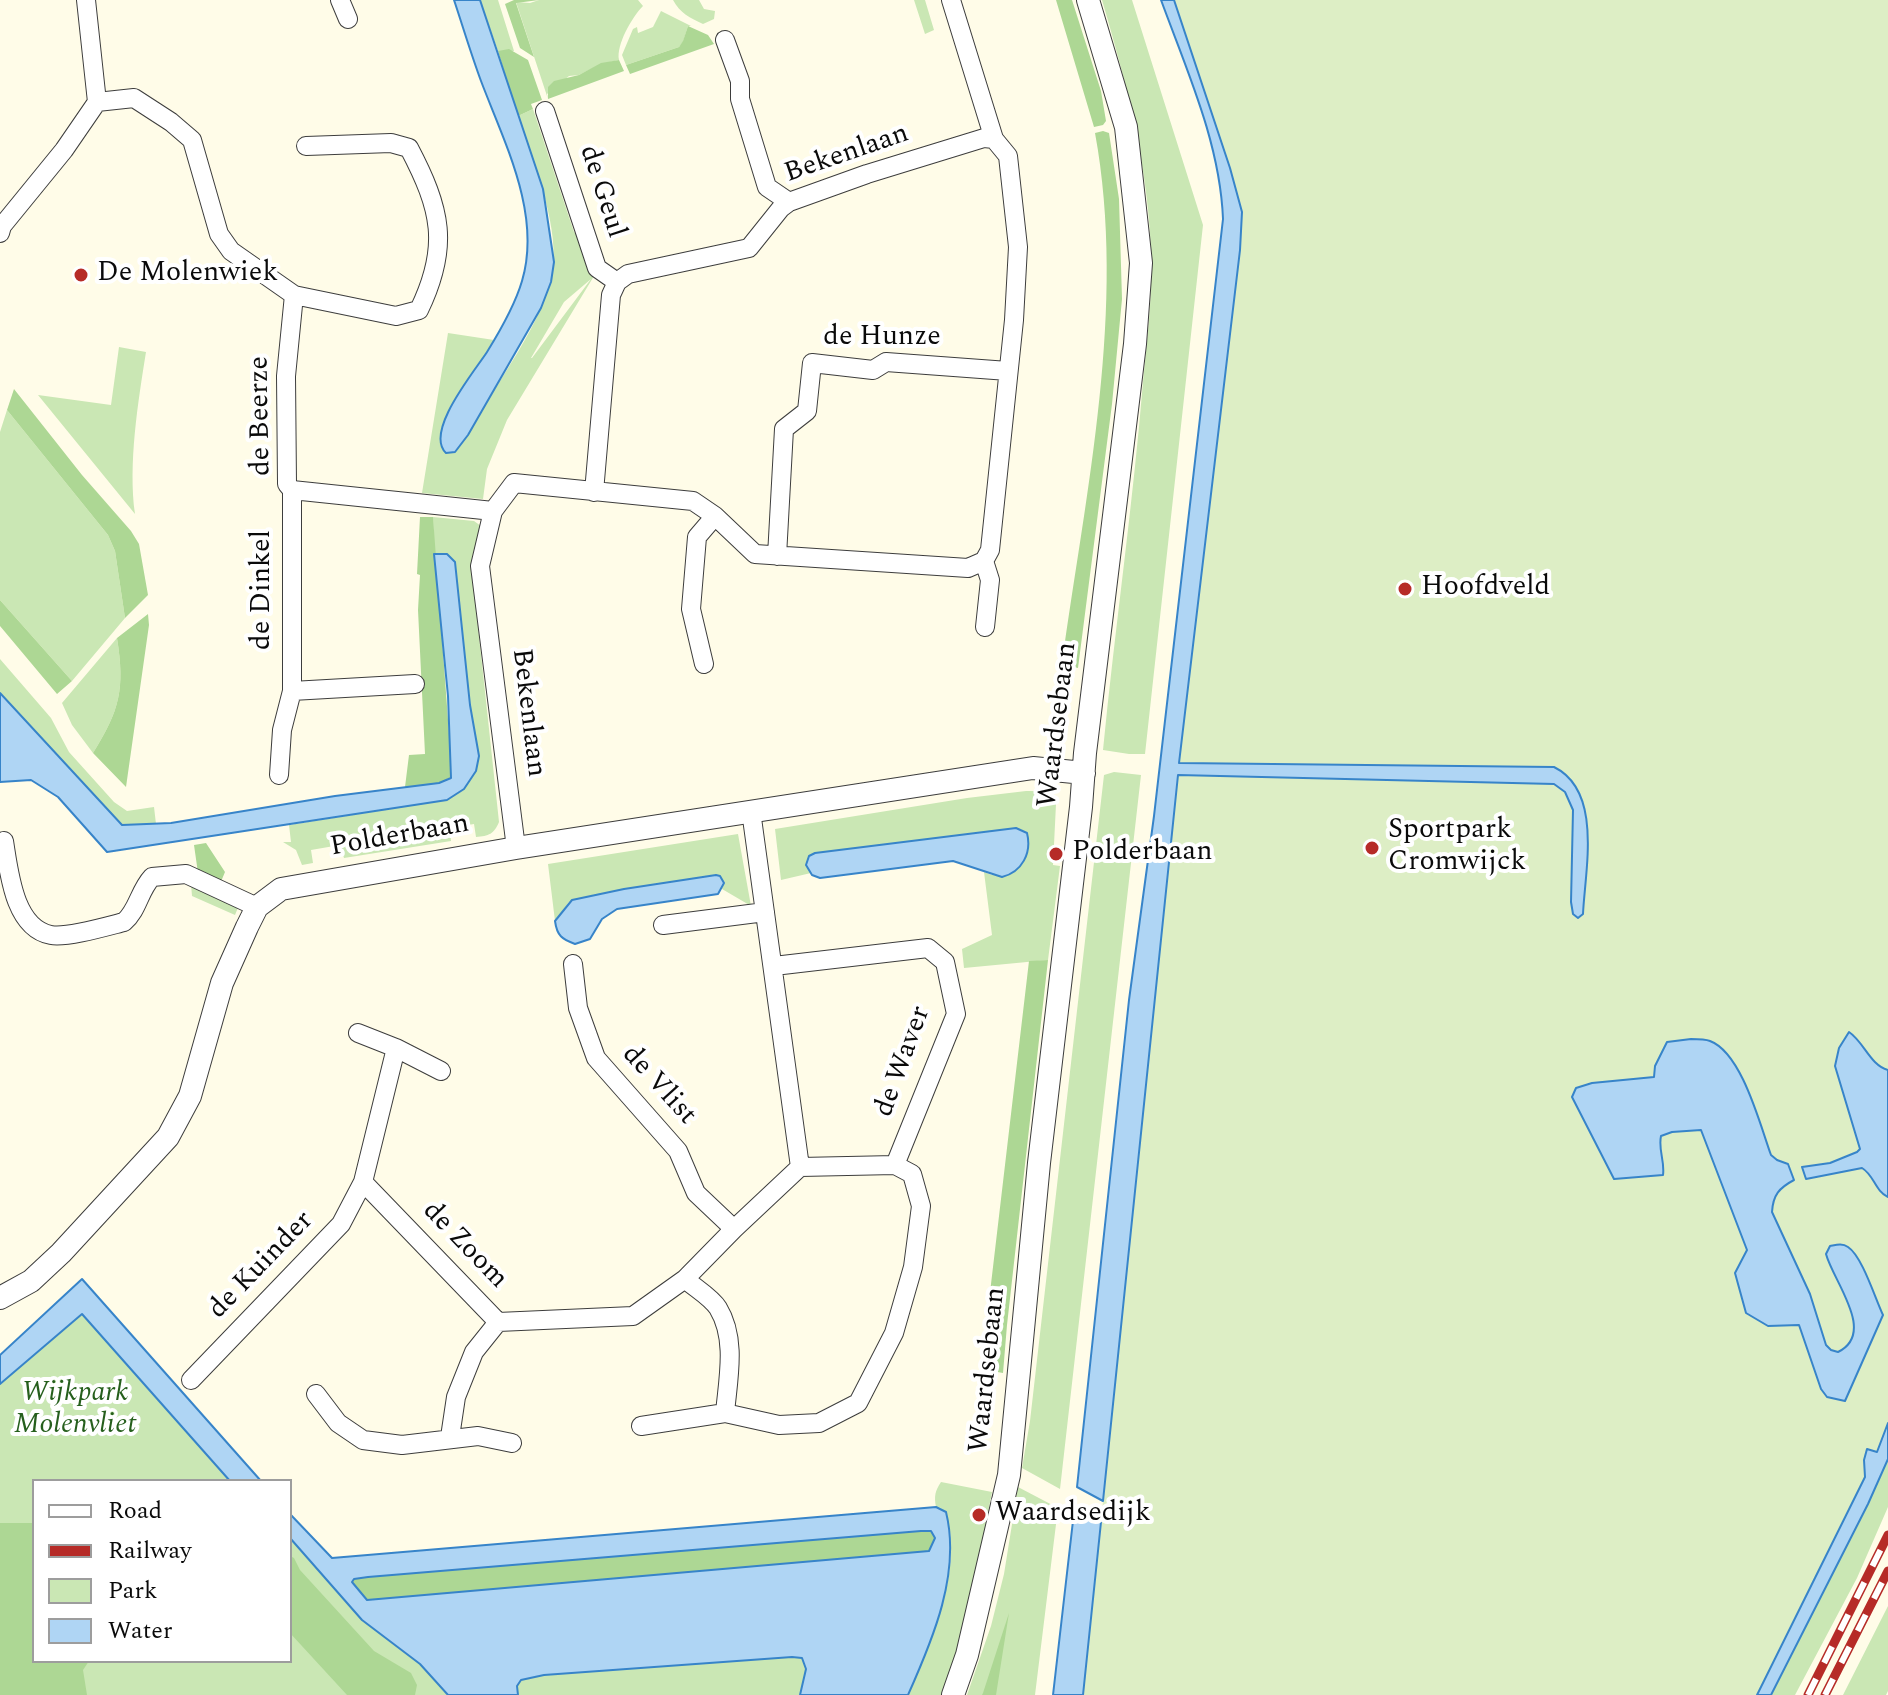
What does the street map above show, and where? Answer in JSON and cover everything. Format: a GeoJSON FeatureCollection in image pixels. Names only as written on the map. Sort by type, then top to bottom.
{"type":"FeatureCollection","features":[{"type":"Feature","properties":{"kind":"street"},"geometry":{"type":"LineString","coordinates":[[0,233],[2,226],[64,150],[97,102],[86,0]]}},
{"type":"Feature","properties":{"kind":"street"},"geometry":{"type":"LineString","coordinates":[[340,0],[348,19]]}},
{"type":"Feature","properties":{"kind":"street"},"geometry":{"type":"LineString","coordinates":[[493,511],[514,483],[693,501],[715,516],[755,554],[968,568],[984,561],[990,550],[1014,320],[1018,247],[1008,156],[994,139],[951,0]]}},
{"type":"Feature","properties":{"kind":"street","name":"Waardsebaan"},"geometry":{"type":"LineString","coordinates":[[953,1695],[967,1655],[1009,1475],[1039,1163],[1135,344],[1141,263],[1126,127],[1088,0]]}},
{"type":"Feature","properties":{"kind":"street"},"geometry":{"type":"LineString","coordinates":[[725,40],[740,81],[740,99],[767,187],[789,202]]}},
{"type":"Feature","properties":{"kind":"street"},"geometry":{"type":"LineString","coordinates":[[97,102],[134,98],[192,140],[219,234],[231,251],[294,295],[396,316],[419,310],[431,285],[438,252],[438,213],[409,148],[391,143],[306,146]]}},
{"type":"Feature","properties":{"kind":"street","name":"de Geul"},"geometry":{"type":"LineString","coordinates":[[545,111],[597,268],[617,282]]}},
{"type":"Feature","properties":{"kind":"street","name":"Bekenlaan"},"geometry":{"type":"LineString","coordinates":[[617,282],[628,274],[749,248],[789,202],[984,138],[994,139]]}},
{"type":"Feature","properties":{"kind":"street"},"geometry":{"type":"LineString","coordinates":[[594,492],[611,295],[617,282]]}},
{"type":"Feature","properties":{"kind":"street","name":"de Beerze"},"geometry":{"type":"LineString","coordinates":[[294,295],[286,376],[287,484],[292,490],[493,511]]}},
{"type":"Feature","properties":{"kind":"street","name":"de Hunze"},"geometry":{"type":"LineString","coordinates":[[777,556],[784,429],[807,411],[812,363],[873,370],[886,362],[1008,371]]}},
{"type":"Feature","properties":{"kind":"street","name":"de Dinkel"},"geometry":{"type":"LineString","coordinates":[[279,775],[282,730],[292,691],[292,490]]}},
{"type":"Feature","properties":{"kind":"street","name":"Bekenlaan"},"geometry":{"type":"LineString","coordinates":[[493,511],[480,566],[516,848]]}},
{"type":"Feature","properties":{"kind":"street"},"geometry":{"type":"LineString","coordinates":[[704,664],[691,609],[697,537],[715,516]]}},
{"type":"Feature","properties":{"kind":"street"},"geometry":{"type":"LineString","coordinates":[[984,561],[990,580],[985,627]]}},
{"type":"Feature","properties":{"kind":"street"},"geometry":{"type":"LineString","coordinates":[[292,691],[415,684]]}},
{"type":"Feature","properties":{"kind":"street","name":"Polderbaan"},"geometry":{"type":"LineString","coordinates":[[257,907],[281,889],[516,848],[1033,768],[1084,773]]}},
{"type":"Feature","properties":{"kind":"street"},"geometry":{"type":"LineString","coordinates":[[641,1426],[725,1413],[779,1425],[819,1423],[858,1403],[894,1333],[913,1267],[921,1206],[912,1174],[895,1165],[800,1167],[751,811]]}},
{"type":"Feature","properties":{"kind":"street"},"geometry":{"type":"LineString","coordinates":[[0,1298],[31,1281],[61,1253],[168,1137],[190,1096],[222,983],[257,907],[186,874],[152,877],[144,886],[132,916],[124,922],[53,936],[39,930],[17,906],[4,841]]}},
{"type":"Feature","properties":{"kind":"street"},"geometry":{"type":"LineString","coordinates":[[663,925],[765,912]]}},
{"type":"Feature","properties":{"kind":"street","name":"de Waver"},"geometry":{"type":"LineString","coordinates":[[774,966],[928,948],[945,962],[956,1014],[895,1165]]}},
{"type":"Feature","properties":{"kind":"street","name":"de Vlist"},"geometry":{"type":"LineString","coordinates":[[573,964],[578,1008],[596,1058],[678,1151],[696,1193],[734,1229]]}},
{"type":"Feature","properties":{"kind":"street"},"geometry":{"type":"LineString","coordinates":[[358,1033],[441,1071]]}},
{"type":"Feature","properties":{"kind":"street"},"geometry":{"type":"LineString","coordinates":[[363,1182],[396,1048]]}},
{"type":"Feature","properties":{"kind":"street","name":"de Zoom"},"geometry":{"type":"LineString","coordinates":[[363,1182],[498,1322],[633,1316],[685,1279],[800,1167]]}},
{"type":"Feature","properties":{"kind":"street","name":"de Kuinder"},"geometry":{"type":"LineString","coordinates":[[191,1380],[341,1224],[363,1182]]}},
{"type":"Feature","properties":{"kind":"street"},"geometry":{"type":"LineString","coordinates":[[685,1279],[717,1307],[728,1334],[730,1361],[725,1413]]}},
{"type":"Feature","properties":{"kind":"street"},"geometry":{"type":"LineString","coordinates":[[450,1437],[456,1397],[469,1363],[498,1322]]}},
{"type":"Feature","properties":{"kind":"street"},"geometry":{"type":"LineString","coordinates":[[316,1394],[338,1423],[363,1440],[402,1445],[478,1436],[512,1443]]}},
{"type":"Feature","properties":{"kind":"green space"},"geometry":{"type":"Polygon","coordinates":[[[480,0],[498,0],[514,51],[498,51],[480,0]]]}},
{"type":"Feature","properties":{"kind":"green space"},"geometry":{"type":"Polygon","coordinates":[[[514,0],[539,0],[516,3],[534,57],[520,48],[505,4],[514,0]]]}},
{"type":"Feature","properties":{"kind":"green space"},"geometry":{"type":"Polygon","coordinates":[[[638,0],[643,6],[626,32],[619,60],[569,76],[547,94],[548,99],[516,2],[638,0]]]}},
{"type":"Feature","properties":{"kind":"green space"},"geometry":{"type":"Polygon","coordinates":[[[673,0],[699,0],[704,9],[715,11],[714,19],[703,24],[686,15],[673,0]]]}},
{"type":"Feature","properties":{"kind":"green space"},"geometry":{"type":"Polygon","coordinates":[[[914,0],[925,0],[934,30],[925,34],[914,0]]]}},
{"type":"Feature","properties":{"kind":"green space"},"geometry":{"type":"Polygon","coordinates":[[[1056,0],[1072,0],[1101,91],[1106,121],[1103,125],[1094,127],[1056,0]]]}},
{"type":"Feature","properties":{"kind":"green space"},"geometry":{"type":"Polygon","coordinates":[[[1102,0],[1132,0],[1203,225],[1145,754],[1103,750],[1148,334],[1151,249],[1138,141],[1102,0]]]}},
{"type":"Feature","properties":{"kind":"green space","name":"Sportpark Cromwijck"},"geometry":{"type":"Polygon","coordinates":[[[1174,0],[1888,0],[1888,1423],[1877,1452],[1868,1449],[1864,1460],[1865,1477],[1757,1695],[1083,1695],[1178,774],[1554,784],[1565,792],[1573,810],[1571,902],[1583,914],[1588,827],[1554,767],[1179,763],[1240,250],[1230,168],[1174,0]]]}},
{"type":"Feature","properties":{"kind":"green space"},"geometry":{"type":"Polygon","coordinates":[[[661,11],[691,26],[688,26],[683,42],[679,47],[626,65],[622,55],[633,29],[637,27],[638,33],[653,27],[661,11]]]}},
{"type":"Feature","properties":{"kind":"green space"},"geometry":{"type":"Polygon","coordinates":[[[688,26],[708,35],[714,44],[630,74],[626,65],[679,47],[688,26]]]}},
{"type":"Feature","properties":{"kind":"green space"},"geometry":{"type":"Polygon","coordinates":[[[509,49],[528,60],[542,100],[531,104],[533,109],[518,116],[498,51],[509,49]]]}},
{"type":"Feature","properties":{"kind":"green space"},"geometry":{"type":"Polygon","coordinates":[[[619,60],[624,71],[548,99],[548,87],[554,81],[579,75],[601,63],[619,60]]]}},
{"type":"Feature","properties":{"kind":"green space"},"geometry":{"type":"Polygon","coordinates":[[[533,109],[574,232],[582,239],[594,276],[507,420],[487,469],[483,499],[422,493],[448,333],[494,340],[449,411],[468,435],[530,330],[549,286],[554,248],[552,229],[543,190],[518,116],[533,109]],[[591,279],[564,302],[532,358],[591,279]]]}},
{"type":"Feature","properties":{"kind":"green space"},"geometry":{"type":"Polygon","coordinates":[[[1095,133],[1109,133],[1119,199],[1122,299],[1112,404],[1078,668],[1062,664],[1100,398],[1107,265],[1104,199],[1095,133]]]}},
{"type":"Feature","properties":{"kind":"green space"},"geometry":{"type":"Polygon","coordinates":[[[119,347],[146,352],[133,454],[135,514],[38,395],[111,405],[119,347]]]}},
{"type":"Feature","properties":{"kind":"green space"},"geometry":{"type":"Polygon","coordinates":[[[14,389],[139,544],[148,595],[125,618],[115,551],[108,535],[7,410],[14,389]]]}},
{"type":"Feature","properties":{"kind":"green space"},"geometry":{"type":"Polygon","coordinates":[[[7,410],[108,535],[115,551],[125,618],[72,681],[0,600],[0,432],[7,410]]]}},
{"type":"Feature","properties":{"kind":"green space"},"geometry":{"type":"Polygon","coordinates":[[[420,517],[433,517],[452,774],[451,778],[439,783],[405,787],[409,755],[425,754],[418,610],[420,575],[417,574],[420,517]]]}},
{"type":"Feature","properties":{"kind":"green space"},"geometry":{"type":"Polygon","coordinates":[[[433,517],[474,521],[481,526],[472,558],[473,580],[499,822],[493,832],[484,836],[476,837],[474,824],[450,828],[451,841],[344,858],[340,845],[311,850],[313,863],[302,865],[296,850],[283,842],[291,842],[289,825],[447,800],[479,756],[470,705],[455,563],[448,554],[434,554],[433,517]]]}},
{"type":"Feature","properties":{"kind":"green space"},"geometry":{"type":"Polygon","coordinates":[[[0,600],[72,681],[57,694],[0,626],[0,600]]]}},
{"type":"Feature","properties":{"kind":"green space"},"geometry":{"type":"Polygon","coordinates":[[[148,614],[126,787],[93,753],[115,711],[118,698],[120,671],[117,638],[148,614]]]}},
{"type":"Feature","properties":{"kind":"green space"},"geometry":{"type":"Polygon","coordinates":[[[117,638],[120,671],[118,698],[115,711],[93,753],[72,725],[62,703],[117,638]]]}},
{"type":"Feature","properties":{"kind":"green space"},"geometry":{"type":"Polygon","coordinates":[[[0,659],[51,718],[69,752],[114,802],[127,811],[154,807],[156,824],[122,825],[114,819],[0,693],[0,659]]]}},
{"type":"Feature","properties":{"kind":"green space"},"geometry":{"type":"Polygon","coordinates":[[[1114,772],[1141,775],[1060,1489],[1022,1468],[1030,1421],[1104,775],[1114,772]]]}},
{"type":"Feature","properties":{"kind":"green space"},"geometry":{"type":"Polygon","coordinates":[[[1026,791],[1047,791],[1056,804],[1053,865],[1060,866],[1048,960],[964,968],[962,949],[992,935],[984,872],[992,875],[1022,830],[1016,828],[815,853],[806,865],[811,873],[781,880],[775,829],[1026,791]]]}},
{"type":"Feature","properties":{"kind":"green space"},"geometry":{"type":"Polygon","coordinates":[[[738,834],[751,906],[722,889],[720,876],[569,902],[555,921],[548,864],[738,834]]]}},
{"type":"Feature","properties":{"kind":"green space"},"geometry":{"type":"Polygon","coordinates":[[[206,843],[225,872],[220,884],[198,873],[194,845],[206,843]]]}},
{"type":"Feature","properties":{"kind":"green space"},"geometry":{"type":"Polygon","coordinates":[[[191,884],[239,905],[235,915],[192,896],[191,884]]]}},
{"type":"Feature","properties":{"kind":"green space"},"geometry":{"type":"Polygon","coordinates":[[[1048,960],[1003,1373],[981,1369],[1029,961],[1048,960]]]}},
{"type":"Feature","properties":{"kind":"green space","name":"Wijkpark Molenvliet"},"geometry":{"type":"Polygon","coordinates":[[[82,1313],[228,1479],[32,1479],[32,1663],[292,1663],[292,1540],[362,1620],[420,1664],[448,1695],[0,1695],[0,1384],[82,1313]]]}},
{"type":"Feature","properties":{"kind":"green space"},"geometry":{"type":"Polygon","coordinates":[[[1888,1459],[1888,1507],[1857,1578],[1795,1695],[1771,1695],[1868,1504],[1888,1459]]]}},
{"type":"Feature","properties":{"kind":"green space"},"geometry":{"type":"Polygon","coordinates":[[[941,1482],[992,1492],[965,1629],[945,1686],[941,1695],[908,1695],[940,1615],[949,1572],[949,1529],[941,1508],[936,1507],[935,1503],[941,1482]]]}},
{"type":"Feature","properties":{"kind":"green space"},"geometry":{"type":"Polygon","coordinates":[[[1018,1487],[1058,1508],[1035,1695],[967,1695],[991,1626],[1004,1574],[1018,1487]]]}},
{"type":"Feature","properties":{"kind":"green space"},"geometry":{"type":"Polygon","coordinates":[[[0,1523],[32,1523],[32,1663],[88,1663],[83,1670],[87,1695],[0,1695],[0,1523]]]}},
{"type":"Feature","properties":{"kind":"green space"},"geometry":{"type":"Polygon","coordinates":[[[931,1531],[935,1539],[930,1551],[367,1600],[351,1582],[368,1577],[931,1531]]]}},
{"type":"Feature","properties":{"kind":"green space"},"geometry":{"type":"Polygon","coordinates":[[[292,1557],[300,1570],[374,1651],[411,1673],[417,1685],[415,1695],[347,1695],[292,1635],[292,1557]]]}},
{"type":"Feature","properties":{"kind":"green space"},"geometry":{"type":"Polygon","coordinates":[[[1888,1606],[1886,1695],[1843,1695],[1888,1606]]]}},
{"type":"Feature","properties":{"kind":"green space"},"geometry":{"type":"Polygon","coordinates":[[[1009,1613],[996,1695],[982,1695],[983,1693],[1009,1613]]]}},
{"type":"Feature","properties":{"kind":"green space"},"geometry":{"type":"Polygon","coordinates":[[[802,1657],[806,1669],[800,1695],[518,1695],[517,1686],[521,1680],[544,1675],[802,1657]]]}},
{"type":"Feature","properties":{"kind":"water"},"geometry":{"type":"Polygon","coordinates":[[[454,0],[480,0],[543,189],[554,262],[551,282],[541,308],[468,435],[455,452],[446,453],[441,443],[441,431],[446,417],[507,318],[522,281],[527,256],[524,204],[518,179],[454,0]]]}},
{"type":"Feature","properties":{"kind":"water"},"geometry":{"type":"Polygon","coordinates":[[[1161,0],[1174,0],[1242,212],[1179,763],[1554,767],[1569,778],[1579,794],[1585,812],[1588,854],[1583,914],[1578,918],[1573,914],[1571,902],[1573,810],[1565,792],[1554,784],[1178,775],[1103,1501],[1077,1487],[1129,1000],[1154,816],[1223,219],[1221,191],[1209,135],[1161,0]]]}},
{"type":"Feature","properties":{"kind":"water"},"geometry":{"type":"Polygon","coordinates":[[[434,554],[447,554],[455,562],[470,705],[479,756],[476,771],[464,789],[447,800],[107,852],[58,797],[31,780],[0,782],[0,693],[122,825],[171,823],[335,796],[439,783],[451,778],[448,696],[434,554]]]}},
{"type":"Feature","properties":{"kind":"water"},"geometry":{"type":"Polygon","coordinates":[[[1016,828],[1027,833],[1027,854],[1015,871],[1002,877],[953,861],[820,878],[812,875],[806,865],[809,856],[815,853],[1016,828]]]}},
{"type":"Feature","properties":{"kind":"water"},"geometry":{"type":"Polygon","coordinates":[[[716,875],[724,883],[718,894],[617,909],[602,919],[590,939],[575,944],[563,938],[557,930],[555,921],[572,900],[716,875]]]}},
{"type":"Feature","properties":{"kind":"water"},"geometry":{"type":"Polygon","coordinates":[[[1849,1032],[1876,1063],[1888,1070],[1888,1197],[1862,1168],[1806,1179],[1802,1167],[1830,1163],[1860,1149],[1835,1066],[1839,1048],[1849,1032]]]}},
{"type":"Feature","properties":{"kind":"water"},"geometry":{"type":"Polygon","coordinates":[[[1691,1039],[1710,1041],[1731,1060],[1748,1091],[1771,1155],[1788,1164],[1794,1180],[1778,1193],[1772,1212],[1810,1294],[1826,1345],[1831,1350],[1838,1352],[1849,1343],[1854,1332],[1849,1306],[1826,1254],[1830,1246],[1848,1247],[1868,1278],[1883,1315],[1845,1401],[1827,1397],[1821,1389],[1799,1325],[1768,1326],[1746,1313],[1735,1273],[1747,1250],[1701,1130],[1661,1136],[1663,1175],[1614,1179],[1572,1097],[1576,1088],[1592,1083],[1654,1077],[1655,1066],[1667,1042],[1691,1039]]]}},
{"type":"Feature","properties":{"kind":"water"},"geometry":{"type":"Polygon","coordinates":[[[82,1279],[259,1479],[228,1479],[82,1314],[0,1384],[0,1355],[82,1279]]]}},
{"type":"Feature","properties":{"kind":"water"},"geometry":{"type":"Polygon","coordinates":[[[1888,1423],[1888,1459],[1868,1504],[1771,1695],[1757,1695],[1865,1477],[1867,1449],[1877,1452],[1888,1423]]]}},
{"type":"Feature","properties":{"kind":"water"},"geometry":{"type":"Polygon","coordinates":[[[936,1507],[946,1512],[950,1558],[935,1629],[908,1695],[800,1695],[806,1669],[802,1658],[792,1657],[544,1675],[521,1680],[517,1686],[518,1695],[448,1695],[420,1664],[362,1620],[292,1540],[292,1516],[332,1558],[936,1507]],[[921,1531],[368,1577],[352,1582],[367,1600],[929,1551],[935,1538],[931,1531],[921,1531]]]}},
{"type":"Feature","properties":{"kind":"water"},"geometry":{"type":"Polygon","coordinates":[[[1074,1512],[1101,1522],[1083,1695],[1053,1695],[1074,1512]]]}},
{"type":"Feature","properties":{"kind":"railway"},"geometry":{"type":"LineString","coordinates":[[1808,1695],[1888,1535]]}},
{"type":"Feature","properties":{"kind":"railway"},"geometry":{"type":"LineString","coordinates":[[1825,1695],[1888,1571]]}},
{"type":"Feature","properties":{"kind":"place","name":"De Molenwiek"},"geometry":{"type":"Point","coordinates":[81,275]}},
{"type":"Feature","properties":{"kind":"place","name":"Hoofdveld"},"geometry":{"type":"Point","coordinates":[1405,589]}},
{"type":"Feature","properties":{"kind":"place","name":"Sportpark Cromwijck"},"geometry":{"type":"Point","coordinates":[1372,848]}},
{"type":"Feature","properties":{"kind":"place","name":"Polderbaan"},"geometry":{"type":"Point","coordinates":[1056,854]}},
{"type":"Feature","properties":{"kind":"place","name":"Waardsedijk"},"geometry":{"type":"Point","coordinates":[979,1515]}}]}
